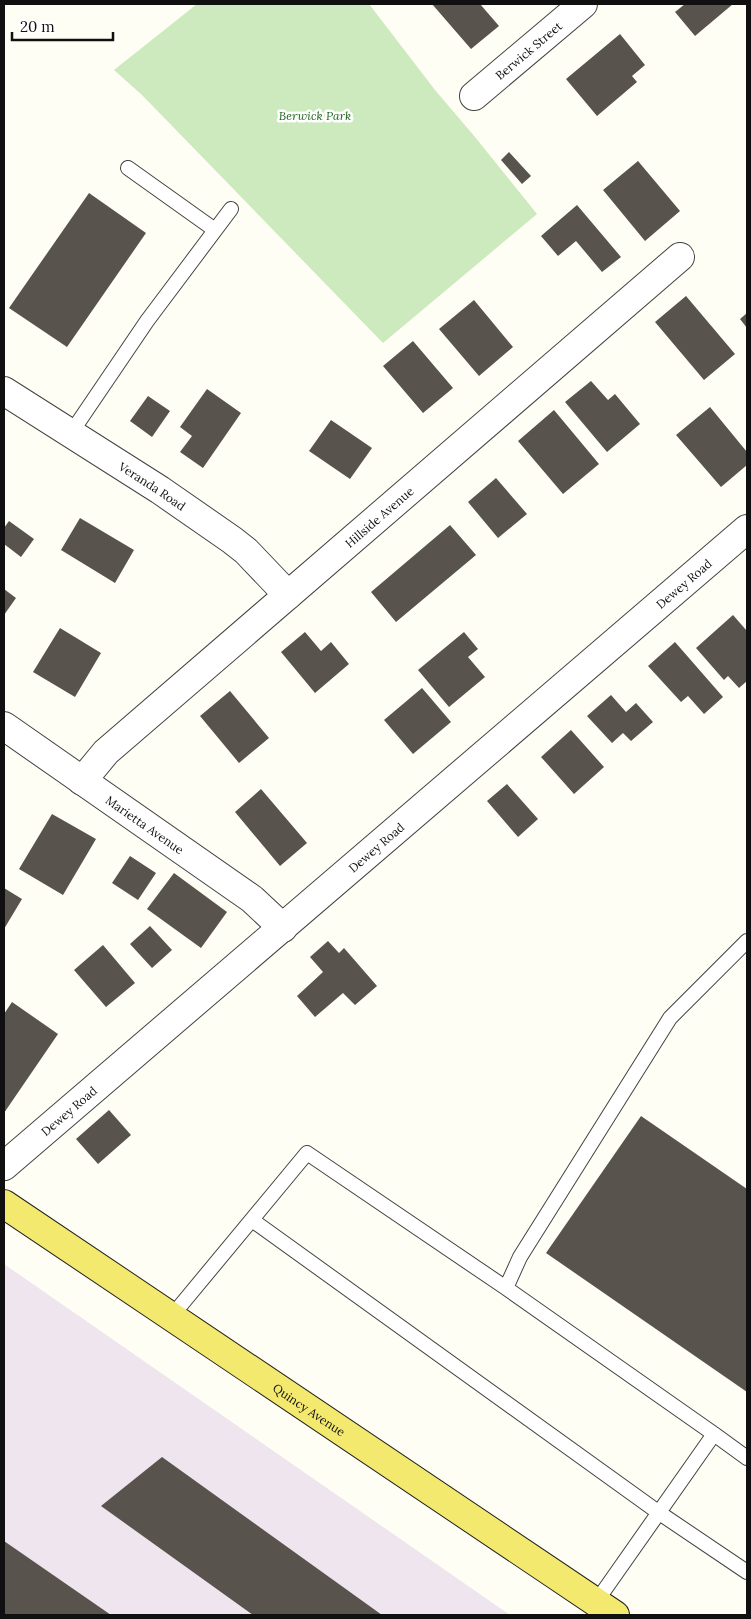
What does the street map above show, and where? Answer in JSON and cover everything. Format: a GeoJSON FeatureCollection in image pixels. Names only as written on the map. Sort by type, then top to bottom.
{"type":"FeatureCollection","features":[{"type":"Feature","properties":{"kind":"main road","name":"Quincy Avenue"},"geometry":{"type":"LineString","coordinates":[[4,1204],[605,1609]]}},
{"type":"Feature","properties":{"kind":"street","name":"Berwick Street"},"geometry":{"type":"LineString","coordinates":[[474,96],[583,4]]}},
{"type":"Feature","properties":{"kind":"street","name":"Hillside Avenue"},"geometry":{"type":"LineString","coordinates":[[82,781],[106,752],[680,257]]}},
{"type":"Feature","properties":{"kind":"street","name":"Veranda Road"},"geometry":{"type":"LineString","coordinates":[[4,391],[160,490],[232,540],[252,557],[288,595]]}},
{"type":"Feature","properties":{"kind":"street","name":"Dewey Road"},"geometry":{"type":"LineString","coordinates":[[4,1166],[747,529]]}},
{"type":"Feature","properties":{"kind":"street","name":"Marietta Avenue"},"geometry":{"type":"LineString","coordinates":[[4,726],[252,899],[283,928]]}},
{"type":"Feature","properties":{"kind":"lane"},"geometry":{"type":"LineString","coordinates":[[128,168],[215,230]]}},
{"type":"Feature","properties":{"kind":"lane"},"geometry":{"type":"LineString","coordinates":[[71,433],[147,321],[231,209]]}},
{"type":"Feature","properties":{"kind":"lane"},"geometry":{"type":"LineString","coordinates":[[506,1288],[520,1258],[670,1018],[747,940]]}},
{"type":"Feature","properties":{"kind":"lane"},"geometry":{"type":"LineString","coordinates":[[171,1317],[307,1153],[506,1288],[747,1458]]}},
{"type":"Feature","properties":{"kind":"lane"},"geometry":{"type":"LineString","coordinates":[[252,1220],[658,1512],[747,1572]]}},
{"type":"Feature","properties":{"kind":"lane"},"geometry":{"type":"LineString","coordinates":[[605,1609],[658,1512],[714,1434]]}},
{"type":"Feature","properties":{"kind":"shaded area"},"geometry":{"type":"Polygon","coordinates":[[[4,1264],[510,1615],[4,1615],[4,1264]]]}},
{"type":"Feature","properties":{"kind":"green space","name":"Berwick Park"},"geometry":{"type":"Polygon","coordinates":[[[197,4],[369,4],[435,90],[537,214],[383,343],[142,95],[114,70],[197,4]]]}},
{"type":"Feature","properties":{"kind":"building"},"geometry":{"type":"Polygon","coordinates":[[[432,4],[480,4],[499,26],[471,49],[432,4]]]}},
{"type":"Feature","properties":{"kind":"building"},"geometry":{"type":"Polygon","coordinates":[[[685,4],[733,4],[695,36],[675,12],[685,4]]]}},
{"type":"Feature","properties":{"kind":"building"},"geometry":{"type":"Polygon","coordinates":[[[620,34],[645,65],[632,76],[637,82],[597,116],[566,79],[620,34]]]}},
{"type":"Feature","properties":{"kind":"building"},"geometry":{"type":"Polygon","coordinates":[[[509,152],[531,176],[522,184],[501,160],[509,152]]]}},
{"type":"Feature","properties":{"kind":"building"},"geometry":{"type":"Polygon","coordinates":[[[638,161],[680,211],[645,241],[603,190],[638,161]]]}},
{"type":"Feature","properties":{"kind":"building"},"geometry":{"type":"Polygon","coordinates":[[[89,193],[146,233],[67,347],[9,308],[89,193]]]}},
{"type":"Feature","properties":{"kind":"building"},"geometry":{"type":"Polygon","coordinates":[[[577,205],[621,257],[602,272],[576,241],[558,256],[541,236],[577,205]]]}},
{"type":"Feature","properties":{"kind":"building"},"geometry":{"type":"Polygon","coordinates":[[[686,296],[735,354],[704,380],[655,322],[686,296]]]}},
{"type":"Feature","properties":{"kind":"building"},"geometry":{"type":"Polygon","coordinates":[[[474,300],[513,347],[479,376],[439,329],[474,300]]]}},
{"type":"Feature","properties":{"kind":"building"},"geometry":{"type":"Polygon","coordinates":[[[747,313],[747,328],[740,319],[747,313]]]}},
{"type":"Feature","properties":{"kind":"building"},"geometry":{"type":"Polygon","coordinates":[[[413,341],[453,388],[423,413],[383,366],[413,341]]]}},
{"type":"Feature","properties":{"kind":"building"},"geometry":{"type":"Polygon","coordinates":[[[591,381],[608,400],[615,394],[640,424],[607,452],[565,402],[591,381]]]}},
{"type":"Feature","properties":{"kind":"building"},"geometry":{"type":"Polygon","coordinates":[[[207,389],[241,413],[203,468],[180,452],[192,436],[180,427],[207,389]]]}},
{"type":"Feature","properties":{"kind":"building"},"geometry":{"type":"Polygon","coordinates":[[[148,396],[170,411],[152,437],[130,421],[148,396]]]}},
{"type":"Feature","properties":{"kind":"building"},"geometry":{"type":"Polygon","coordinates":[[[710,407],[747,452],[747,465],[721,487],[676,435],[710,407]]]}},
{"type":"Feature","properties":{"kind":"building"},"geometry":{"type":"Polygon","coordinates":[[[554,410],[599,464],[563,494],[518,441],[554,410]]]}},
{"type":"Feature","properties":{"kind":"building"},"geometry":{"type":"Polygon","coordinates":[[[331,420],[372,448],[350,479],[309,451],[331,420]]]}},
{"type":"Feature","properties":{"kind":"building"},"geometry":{"type":"Polygon","coordinates":[[[496,478],[527,514],[498,538],[468,502],[496,478]]]}},
{"type":"Feature","properties":{"kind":"building"},"geometry":{"type":"Polygon","coordinates":[[[80,518],[134,550],[115,583],[61,550],[80,518]]]}},
{"type":"Feature","properties":{"kind":"building"},"geometry":{"type":"Polygon","coordinates":[[[9,521],[34,539],[21,557],[4,544],[4,528],[9,521]]]}},
{"type":"Feature","properties":{"kind":"building"},"geometry":{"type":"Polygon","coordinates":[[[450,525],[476,555],[396,622],[371,592],[450,525]]]}},
{"type":"Feature","properties":{"kind":"building"},"geometry":{"type":"Polygon","coordinates":[[[4,589],[16,598],[4,615],[4,589]]]}},
{"type":"Feature","properties":{"kind":"building"},"geometry":{"type":"Polygon","coordinates":[[[733,615],[747,631],[747,681],[739,688],[728,676],[724,680],[696,648],[733,615]]]}},
{"type":"Feature","properties":{"kind":"building"},"geometry":{"type":"Polygon","coordinates":[[[60,628],[101,653],[75,697],[33,672],[60,628]]]}},
{"type":"Feature","properties":{"kind":"building"},"geometry":{"type":"Polygon","coordinates":[[[305,632],[321,651],[331,642],[349,664],[315,693],[281,652],[305,632]]]}},
{"type":"Feature","properties":{"kind":"building"},"geometry":{"type":"Polygon","coordinates":[[[464,632],[478,649],[468,657],[485,677],[449,707],[418,670],[464,632]]]}},
{"type":"Feature","properties":{"kind":"building"},"geometry":{"type":"Polygon","coordinates":[[[675,642],[723,697],[704,714],[688,696],[681,702],[648,666],[675,642]]]}},
{"type":"Feature","properties":{"kind":"building"},"geometry":{"type":"Polygon","coordinates":[[[422,688],[451,722],[413,754],[384,720],[422,688]]]}},
{"type":"Feature","properties":{"kind":"building"},"geometry":{"type":"Polygon","coordinates":[[[230,691],[269,738],[239,763],[200,716],[230,691]]]}},
{"type":"Feature","properties":{"kind":"building"},"geometry":{"type":"Polygon","coordinates":[[[611,695],[626,712],[636,703],[653,722],[631,741],[623,733],[612,743],[587,716],[611,695]]]}},
{"type":"Feature","properties":{"kind":"building"},"geometry":{"type":"Polygon","coordinates":[[[571,730],[604,767],[574,794],[541,757],[571,730]]]}},
{"type":"Feature","properties":{"kind":"building"},"geometry":{"type":"Polygon","coordinates":[[[507,784],[538,819],[518,837],[487,801],[507,784]]]}},
{"type":"Feature","properties":{"kind":"building"},"geometry":{"type":"Polygon","coordinates":[[[261,789],[307,843],[280,866],[235,812],[261,789]]]}},
{"type":"Feature","properties":{"kind":"building"},"geometry":{"type":"Polygon","coordinates":[[[52,814],[96,839],[63,895],[19,869],[52,814]]]}},
{"type":"Feature","properties":{"kind":"building"},"geometry":{"type":"Polygon","coordinates":[[[130,856],[156,873],[138,900],[112,883],[130,856]]]}},
{"type":"Feature","properties":{"kind":"building"},"geometry":{"type":"Polygon","coordinates":[[[174,873],[227,912],[201,948],[147,909],[174,873]]]}},
{"type":"Feature","properties":{"kind":"building"},"geometry":{"type":"Polygon","coordinates":[[[4,888],[22,899],[4,929],[4,888]]]}},
{"type":"Feature","properties":{"kind":"building"},"geometry":{"type":"Polygon","coordinates":[[[150,926],[172,950],[152,968],[130,944],[150,926]]]}},
{"type":"Feature","properties":{"kind":"building"},"geometry":{"type":"Polygon","coordinates":[[[328,941],[339,953],[344,948],[377,986],[355,1005],[343,993],[315,1017],[297,996],[323,972],[310,957],[328,941]]]}},
{"type":"Feature","properties":{"kind":"building"},"geometry":{"type":"Polygon","coordinates":[[[103,945],[135,983],[106,1007],[74,970],[103,945]]]}},
{"type":"Feature","properties":{"kind":"building"},"geometry":{"type":"Polygon","coordinates":[[[12,1002],[58,1034],[4,1113],[4,1014],[12,1002]]]}},
{"type":"Feature","properties":{"kind":"building"},"geometry":{"type":"Polygon","coordinates":[[[109,1110],[131,1135],[98,1164],[76,1139],[109,1110]]]}},
{"type":"Feature","properties":{"kind":"building"},"geometry":{"type":"Polygon","coordinates":[[[641,1116],[747,1189],[747,1392],[546,1253],[641,1116]]]}},
{"type":"Feature","properties":{"kind":"building"},"geometry":{"type":"Polygon","coordinates":[[[162,1457],[382,1615],[253,1615],[101,1506],[162,1457]]]}},
{"type":"Feature","properties":{"kind":"building"},"geometry":{"type":"Polygon","coordinates":[[[4,1541],[111,1615],[4,1615],[4,1541]]]}}]}
